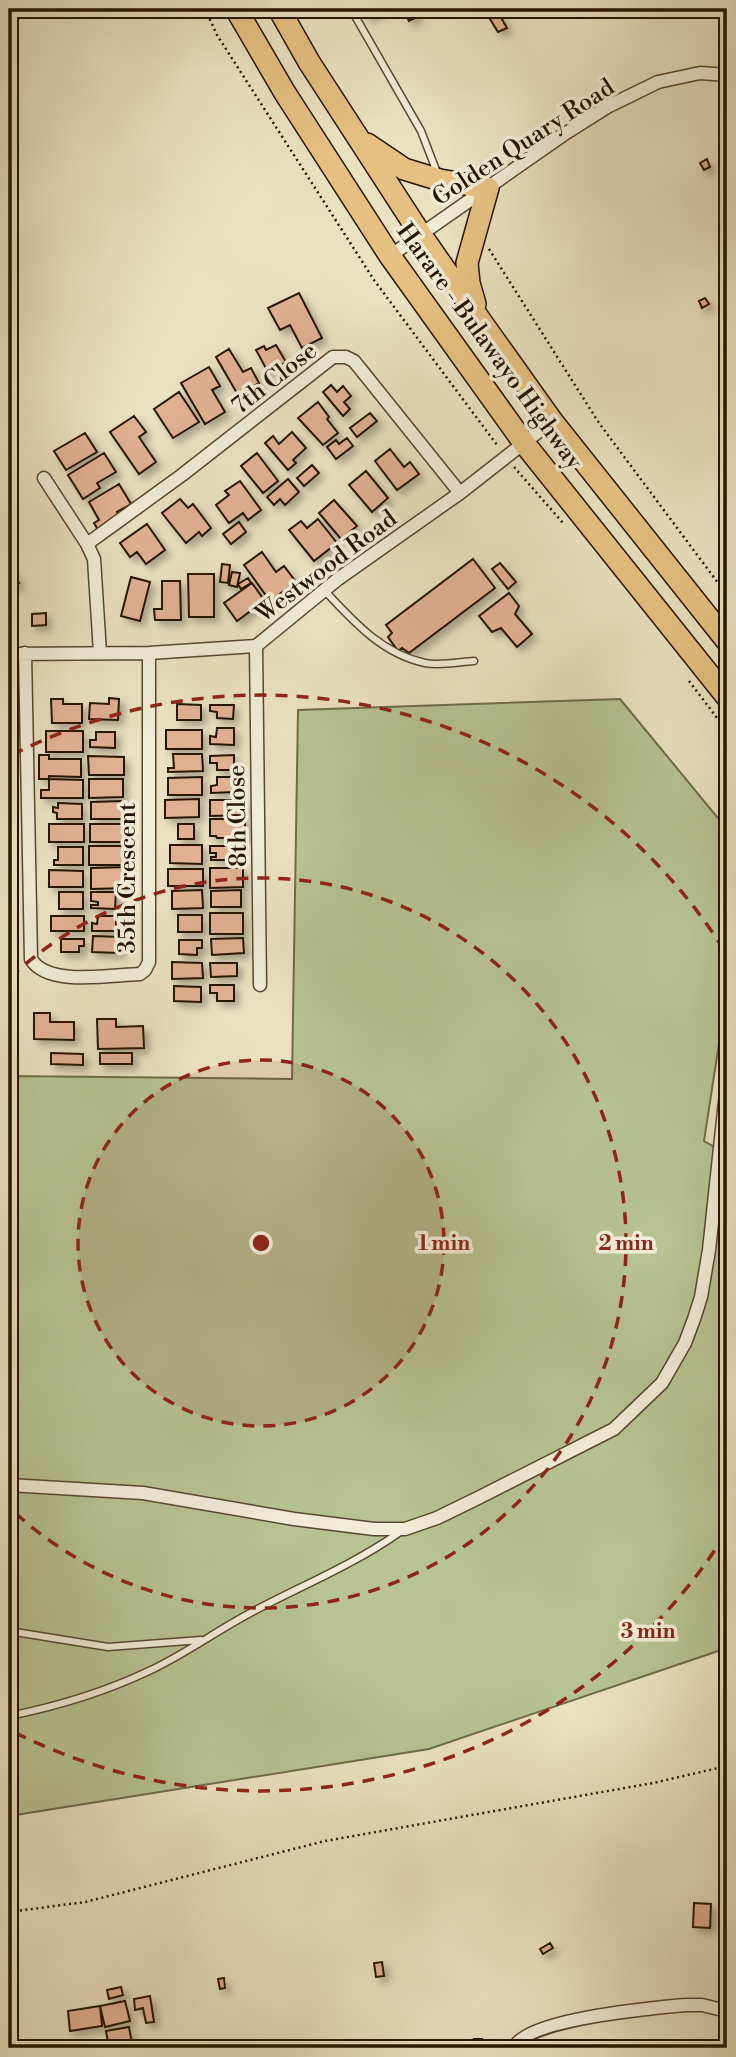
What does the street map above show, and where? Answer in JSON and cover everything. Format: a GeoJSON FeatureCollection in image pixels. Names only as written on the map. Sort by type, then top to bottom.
{"type":"FeatureCollection","features":[{"type":"Feature","properties":{"kind":"highway","name":"Harare - Bulawayo Highway"},"geometry":{"type":"LineString","coordinates":[[236,9],[285,93],[390,256],[524,443],[727,697]]}},
{"type":"Feature","properties":{"kind":"highway","name":"Harare - Bulawayo Highway"},"geometry":{"type":"LineString","coordinates":[[279,9],[358,138],[480,320],[552,421],[727,641]]}},
{"type":"Feature","properties":{"kind":"highway"},"geometry":{"type":"LineString","coordinates":[[358,138],[404,169],[440,180],[488,188],[467,263],[469,283],[480,320]]}},
{"type":"Feature","properties":{"kind":"street","name":"Golden Quary Road"},"geometry":{"type":"LineString","coordinates":[[390,256],[609,106],[658,82],[700,73],[727,75]]}},
{"type":"Feature","properties":{"kind":"street","name":"7th Close"},"geometry":{"type":"LineString","coordinates":[[87,544],[202,460],[333,357],[340,356],[354,361],[460,493]]}},
{"type":"Feature","properties":{"kind":"street","name":"Westwood Road"},"geometry":{"type":"LineString","coordinates":[[9,654],[149,653],[256,646],[324,590],[460,493],[552,421]]}},
{"type":"Feature","properties":{"kind":"street"},"geometry":{"type":"LineString","coordinates":[[44,478],[87,544],[95,566],[100,653]]}},
{"type":"Feature","properties":{"kind":"street","name":"8th Close"},"geometry":{"type":"LineString","coordinates":[[256,646],[260,985]]}},
{"type":"Feature","properties":{"kind":"street","name":"35th Crescent"},"geometry":{"type":"LineString","coordinates":[[25,653],[31,959],[36,967],[44,972],[63,976],[140,974],[149,962],[149,653]]}},
{"type":"Feature","properties":{"kind":"street"},"geometry":{"type":"LineString","coordinates":[[9,1485],[143,1493],[307,1520],[374,1529],[405,1529],[436,1518],[614,1430],[663,1383],[685,1343],[701,1297],[709,1250],[727,1083]]}},
{"type":"Feature","properties":{"kind":"street"},"geometry":{"type":"LineString","coordinates":[[514,2048],[517,2041],[531,2033],[577,2020],[686,2005],[702,2005],[727,2011]]}},
{"type":"Feature","properties":{"kind":"lane"},"geometry":{"type":"LineString","coordinates":[[351,9],[421,131],[440,180]]}},
{"type":"Feature","properties":{"kind":"lane"},"geometry":{"type":"LineString","coordinates":[[324,590],[358,626],[390,650],[426,663],[474,661]]}},
{"type":"Feature","properties":{"kind":"lane"},"geometry":{"type":"LineString","coordinates":[[9,1716],[72,1702],[152,1670],[252,1612],[363,1556],[405,1529]]}},
{"type":"Feature","properties":{"kind":"lane"},"geometry":{"type":"LineString","coordinates":[[9,1631],[108,1647],[203,1640]]}},
{"type":"Feature","properties":{"kind":"path"},"geometry":{"type":"LineString","coordinates":[[477,230],[599,423],[727,595]]}},
{"type":"Feature","properties":{"kind":"path"},"geometry":{"type":"LineString","coordinates":[[9,1912],[85,1902],[325,1841],[653,1783],[727,1766]]}},
{"type":"Feature","properties":{"kind":"green space"},"geometry":{"type":"Polygon","coordinates":[[[620,699],[727,829],[727,991],[704,1141],[727,1154],[727,1648],[429,1749],[9,1816],[9,1076],[292,1079],[298,710],[620,699]]]}},
{"type":"Feature","properties":{"kind":"building"},"geometry":{"type":"Polygon","coordinates":[[[363,9],[382,9],[368,17],[363,9]]]}},
{"type":"Feature","properties":{"kind":"building"},"geometry":{"type":"Polygon","coordinates":[[[403,9],[413,9],[417,17],[409,21],[403,9]]]}},
{"type":"Feature","properties":{"kind":"building"},"geometry":{"type":"Polygon","coordinates":[[[499,14],[507,28],[498,32],[490,19],[499,14]]]}},
{"type":"Feature","properties":{"kind":"building"},"geometry":{"type":"Polygon","coordinates":[[[707,159],[710,167],[704,170],[700,163],[707,159]]]}},
{"type":"Feature","properties":{"kind":"building"},"geometry":{"type":"Polygon","coordinates":[[[299,293],[322,338],[302,348],[290,325],[280,330],[268,308],[299,293]]]}},
{"type":"Feature","properties":{"kind":"building"},"geometry":{"type":"Polygon","coordinates":[[[705,298],[709,304],[702,308],[699,301],[705,298]]]}},
{"type":"Feature","properties":{"kind":"building"},"geometry":{"type":"Polygon","coordinates":[[[276,345],[286,362],[268,372],[256,350],[264,346],[266,350],[276,345]]]}},
{"type":"Feature","properties":{"kind":"building"},"geometry":{"type":"Polygon","coordinates":[[[229,349],[243,372],[251,368],[259,383],[238,395],[216,357],[229,349]]]}},
{"type":"Feature","properties":{"kind":"building"},"geometry":{"type":"Polygon","coordinates":[[[209,367],[220,386],[212,390],[225,412],[205,424],[181,383],[209,367]]]}},
{"type":"Feature","properties":{"kind":"building"},"geometry":{"type":"Polygon","coordinates":[[[331,385],[337,392],[343,386],[351,396],[344,402],[350,409],[343,416],[323,392],[331,385]]]}},
{"type":"Feature","properties":{"kind":"building"},"geometry":{"type":"Polygon","coordinates":[[[179,392],[199,422],[173,438],[154,409],[179,392]]]}},
{"type":"Feature","properties":{"kind":"building"},"geometry":{"type":"Polygon","coordinates":[[[318,402],[338,433],[323,445],[298,418],[318,402]]]}},
{"type":"Feature","properties":{"kind":"building"},"geometry":{"type":"Polygon","coordinates":[[[370,413],[377,421],[357,437],[350,428],[370,413]]]}},
{"type":"Feature","properties":{"kind":"building"},"geometry":{"type":"Polygon","coordinates":[[[134,416],[146,432],[139,437],[156,462],[139,474],[110,432],[134,416]]]}},
{"type":"Feature","properties":{"kind":"building"},"geometry":{"type":"Polygon","coordinates":[[[292,432],[306,448],[293,460],[296,463],[288,470],[265,443],[273,436],[279,444],[292,432]]]}},
{"type":"Feature","properties":{"kind":"building"},"geometry":{"type":"Polygon","coordinates":[[[85,433],[97,452],[66,470],[54,451],[85,433]]]}},
{"type":"Feature","properties":{"kind":"building"},"geometry":{"type":"Polygon","coordinates":[[[347,438],[353,446],[336,459],[327,447],[336,440],[339,444],[347,438]]]}},
{"type":"Feature","properties":{"kind":"building"},"geometry":{"type":"Polygon","coordinates":[[[390,449],[404,467],[410,462],[419,474],[397,490],[375,461],[390,449]]]}},
{"type":"Feature","properties":{"kind":"building"},"geometry":{"type":"Polygon","coordinates":[[[104,453],[116,472],[97,483],[100,488],[83,499],[68,475],[104,453]]]}},
{"type":"Feature","properties":{"kind":"building"},"geometry":{"type":"Polygon","coordinates":[[[257,453],[278,481],[263,493],[241,466],[257,453]]]}},
{"type":"Feature","properties":{"kind":"building"},"geometry":{"type":"Polygon","coordinates":[[[312,465],[319,473],[304,486],[297,478],[312,465]]]}},
{"type":"Feature","properties":{"kind":"building"},"geometry":{"type":"Polygon","coordinates":[[[366,471],[388,498],[372,512],[349,485],[366,471]]]}},
{"type":"Feature","properties":{"kind":"building"},"geometry":{"type":"Polygon","coordinates":[[[288,479],[299,492],[285,505],[280,499],[274,505],[267,497],[288,479]]]}},
{"type":"Feature","properties":{"kind":"building"},"geometry":{"type":"Polygon","coordinates":[[[240,481],[261,510],[248,520],[243,513],[229,523],[216,505],[229,495],[225,491],[240,481]]]}},
{"type":"Feature","properties":{"kind":"building"},"geometry":{"type":"Polygon","coordinates":[[[119,484],[131,504],[117,512],[120,518],[98,530],[94,523],[99,520],[89,502],[119,484]]]}},
{"type":"Feature","properties":{"kind":"building"},"geometry":{"type":"Polygon","coordinates":[[[180,499],[188,508],[193,504],[211,528],[202,536],[199,532],[186,543],[162,513],[180,499]]]}},
{"type":"Feature","properties":{"kind":"building"},"geometry":{"type":"Polygon","coordinates":[[[334,500],[357,526],[341,539],[319,513],[334,500]]]}},
{"type":"Feature","properties":{"kind":"building"},"geometry":{"type":"Polygon","coordinates":[[[318,519],[337,543],[314,561],[289,530],[301,521],[307,528],[318,519]]]}},
{"type":"Feature","properties":{"kind":"building"},"geometry":{"type":"Polygon","coordinates":[[[239,522],[246,532],[231,544],[223,534],[239,522]]]}},
{"type":"Feature","properties":{"kind":"building"},"geometry":{"type":"Polygon","coordinates":[[[147,524],[165,550],[146,564],[137,552],[130,557],[120,543],[147,524]]]}},
{"type":"Feature","properties":{"kind":"building"},"geometry":{"type":"Polygon","coordinates":[[[262,552],[276,572],[284,566],[296,582],[270,601],[244,565],[262,552]]]}},
{"type":"Feature","properties":{"kind":"building"},"geometry":{"type":"Polygon","coordinates":[[[473,559],[495,588],[409,653],[402,648],[398,651],[388,637],[392,633],[386,625],[473,559]]]}},
{"type":"Feature","properties":{"kind":"building"},"geometry":{"type":"Polygon","coordinates":[[[500,563],[516,582],[508,589],[492,569],[500,563]]]}},
{"type":"Feature","properties":{"kind":"building"},"geometry":{"type":"Polygon","coordinates":[[[222,564],[230,565],[228,583],[220,582],[222,564]]]}},
{"type":"Feature","properties":{"kind":"building"},"geometry":{"type":"Polygon","coordinates":[[[9,566],[19,583],[9,589],[9,566]]]}},
{"type":"Feature","properties":{"kind":"building"},"geometry":{"type":"Polygon","coordinates":[[[232,572],[240,573],[237,587],[229,585],[232,572]]]}},
{"type":"Feature","properties":{"kind":"building"},"geometry":{"type":"Polygon","coordinates":[[[188,574],[214,574],[214,617],[189,617],[188,574]]]}},
{"type":"Feature","properties":{"kind":"building"},"geometry":{"type":"Polygon","coordinates":[[[131,577],[150,582],[140,621],[121,616],[131,577]]]}},
{"type":"Feature","properties":{"kind":"building"},"geometry":{"type":"Polygon","coordinates":[[[248,578],[251,583],[241,589],[238,584],[248,578]]]}},
{"type":"Feature","properties":{"kind":"building"},"geometry":{"type":"Polygon","coordinates":[[[162,581],[180,581],[181,620],[155,620],[154,609],[162,609],[162,581]]]}},
{"type":"Feature","properties":{"kind":"building"},"geometry":{"type":"Polygon","coordinates":[[[252,583],[267,604],[258,610],[256,607],[237,621],[224,603],[252,583]]]}},
{"type":"Feature","properties":{"kind":"building"},"geometry":{"type":"Polygon","coordinates":[[[509,593],[519,606],[515,614],[532,634],[517,647],[501,628],[492,632],[479,616],[509,593]]]}},
{"type":"Feature","properties":{"kind":"building"},"geometry":{"type":"Polygon","coordinates":[[[46,613],[46,625],[32,626],[32,614],[46,613]]]}},
{"type":"Feature","properties":{"kind":"building"},"geometry":{"type":"Polygon","coordinates":[[[109,698],[119,699],[118,720],[89,719],[90,703],[109,704],[109,698]]]}},
{"type":"Feature","properties":{"kind":"building"},"geometry":{"type":"Polygon","coordinates":[[[51,699],[63,699],[63,704],[82,704],[82,723],[52,723],[51,699]]]}},
{"type":"Feature","properties":{"kind":"building"},"geometry":{"type":"Polygon","coordinates":[[[177,704],[201,705],[201,720],[177,720],[177,704]]]}},
{"type":"Feature","properties":{"kind":"building"},"geometry":{"type":"Polygon","coordinates":[[[210,705],[234,705],[233,719],[217,718],[217,712],[210,711],[210,705]]]}},
{"type":"Feature","properties":{"kind":"building"},"geometry":{"type":"Polygon","coordinates":[[[217,728],[234,728],[234,745],[210,744],[210,736],[216,737],[217,728]]]}},
{"type":"Feature","properties":{"kind":"building"},"geometry":{"type":"Polygon","coordinates":[[[166,730],[202,730],[202,749],[166,749],[166,730]]]}},
{"type":"Feature","properties":{"kind":"building"},"geometry":{"type":"Polygon","coordinates":[[[46,731],[83,731],[83,752],[46,752],[46,731]]]}},
{"type":"Feature","properties":{"kind":"building"},"geometry":{"type":"Polygon","coordinates":[[[96,732],[115,732],[115,748],[90,747],[90,740],[96,740],[96,732]]]}},
{"type":"Feature","properties":{"kind":"building"},"geometry":{"type":"Polygon","coordinates":[[[173,754],[202,754],[203,771],[168,772],[168,768],[174,768],[173,754]]]}},
{"type":"Feature","properties":{"kind":"building"},"geometry":{"type":"Polygon","coordinates":[[[39,755],[49,755],[49,759],[81,759],[81,777],[49,776],[49,779],[39,779],[39,755]]]}},
{"type":"Feature","properties":{"kind":"building"},"geometry":{"type":"Polygon","coordinates":[[[234,755],[234,770],[217,770],[217,763],[210,763],[210,756],[234,755]]]}},
{"type":"Feature","properties":{"kind":"building"},"geometry":{"type":"Polygon","coordinates":[[[88,756],[124,757],[124,775],[89,775],[88,756]]]}},
{"type":"Feature","properties":{"kind":"building"},"geometry":{"type":"Polygon","coordinates":[[[202,777],[202,795],[168,795],[168,778],[202,777]]]}},
{"type":"Feature","properties":{"kind":"building"},"geometry":{"type":"Polygon","coordinates":[[[217,777],[234,777],[235,792],[211,793],[211,786],[217,785],[217,777]]]}},
{"type":"Feature","properties":{"kind":"building"},"geometry":{"type":"Polygon","coordinates":[[[49,779],[83,780],[83,798],[41,798],[41,790],[49,790],[49,779]]]}},
{"type":"Feature","properties":{"kind":"building"},"geometry":{"type":"Polygon","coordinates":[[[89,779],[123,779],[123,797],[89,798],[89,779]]]}},
{"type":"Feature","properties":{"kind":"building"},"geometry":{"type":"Polygon","coordinates":[[[199,799],[199,817],[165,818],[165,800],[199,799]]]}},
{"type":"Feature","properties":{"kind":"building"},"geometry":{"type":"Polygon","coordinates":[[[210,800],[244,800],[244,815],[210,816],[210,800]]]}},
{"type":"Feature","properties":{"kind":"building"},"geometry":{"type":"Polygon","coordinates":[[[123,801],[123,819],[91,819],[91,802],[123,801]]]}},
{"type":"Feature","properties":{"kind":"building"},"geometry":{"type":"Polygon","coordinates":[[[58,803],[82,804],[82,819],[57,819],[53,807],[58,808],[58,803]]]}},
{"type":"Feature","properties":{"kind":"building"},"geometry":{"type":"Polygon","coordinates":[[[210,819],[245,819],[245,838],[210,836],[210,819]]]}},
{"type":"Feature","properties":{"kind":"building"},"geometry":{"type":"Polygon","coordinates":[[[49,824],[84,824],[84,842],[49,842],[49,824]]]}},
{"type":"Feature","properties":{"kind":"building"},"geometry":{"type":"Polygon","coordinates":[[[90,824],[125,824],[125,842],[90,842],[90,824]]]}},
{"type":"Feature","properties":{"kind":"building"},"geometry":{"type":"Polygon","coordinates":[[[178,824],[194,824],[194,839],[178,839],[178,824]]]}},
{"type":"Feature","properties":{"kind":"building"},"geometry":{"type":"Polygon","coordinates":[[[170,845],[202,845],[202,864],[170,863],[170,845]]]}},
{"type":"Feature","properties":{"kind":"building"},"geometry":{"type":"Polygon","coordinates":[[[89,846],[124,846],[124,865],[89,865],[89,846]]]}},
{"type":"Feature","properties":{"kind":"building"},"geometry":{"type":"Polygon","coordinates":[[[210,846],[234,846],[234,860],[211,860],[211,857],[216,857],[216,853],[210,853],[210,846]]]}},
{"type":"Feature","properties":{"kind":"building"},"geometry":{"type":"Polygon","coordinates":[[[58,847],[83,847],[83,865],[54,865],[54,860],[58,860],[58,847]]]}},
{"type":"Feature","properties":{"kind":"building"},"geometry":{"type":"Polygon","coordinates":[[[128,867],[129,888],[91,889],[91,868],[128,867]]]}},
{"type":"Feature","properties":{"kind":"building"},"geometry":{"type":"Polygon","coordinates":[[[210,868],[243,868],[243,887],[210,888],[210,868]]]}},
{"type":"Feature","properties":{"kind":"building"},"geometry":{"type":"Polygon","coordinates":[[[168,869],[203,869],[203,886],[168,886],[168,869]]]}},
{"type":"Feature","properties":{"kind":"building"},"geometry":{"type":"Polygon","coordinates":[[[49,870],[83,871],[83,887],[49,887],[49,870]]]}},
{"type":"Feature","properties":{"kind":"building"},"geometry":{"type":"Polygon","coordinates":[[[202,890],[203,908],[172,909],[172,891],[202,890]]]}},
{"type":"Feature","properties":{"kind":"building"},"geometry":{"type":"Polygon","coordinates":[[[241,890],[241,907],[211,907],[211,891],[241,890]]]}},
{"type":"Feature","properties":{"kind":"building"},"geometry":{"type":"Polygon","coordinates":[[[59,892],[83,892],[83,909],[59,909],[59,892]]]}},
{"type":"Feature","properties":{"kind":"building"},"geometry":{"type":"Polygon","coordinates":[[[91,892],[116,892],[115,909],[91,908],[91,905],[98,905],[98,902],[91,901],[91,892]]]}},
{"type":"Feature","properties":{"kind":"building"},"geometry":{"type":"Polygon","coordinates":[[[210,913],[243,913],[243,934],[210,934],[210,913]]]}},
{"type":"Feature","properties":{"kind":"building"},"geometry":{"type":"Polygon","coordinates":[[[178,915],[202,915],[202,932],[178,932],[178,915]]]}},
{"type":"Feature","properties":{"kind":"building"},"geometry":{"type":"Polygon","coordinates":[[[51,916],[84,916],[84,931],[51,931],[51,916]]]}},
{"type":"Feature","properties":{"kind":"building"},"geometry":{"type":"Polygon","coordinates":[[[98,916],[116,916],[116,931],[92,931],[92,923],[97,924],[98,916]]]}},
{"type":"Feature","properties":{"kind":"building"},"geometry":{"type":"Polygon","coordinates":[[[93,936],[121,937],[120,953],[92,952],[93,936]]]}},
{"type":"Feature","properties":{"kind":"building"},"geometry":{"type":"Polygon","coordinates":[[[243,938],[244,953],[212,955],[211,939],[243,938]]]}},
{"type":"Feature","properties":{"kind":"building"},"geometry":{"type":"Polygon","coordinates":[[[61,939],[84,939],[84,946],[79,946],[79,952],[61,952],[61,939]]]}},
{"type":"Feature","properties":{"kind":"building"},"geometry":{"type":"Polygon","coordinates":[[[179,940],[202,940],[202,948],[197,948],[197,955],[179,954],[179,940]]]}},
{"type":"Feature","properties":{"kind":"building"},"geometry":{"type":"Polygon","coordinates":[[[172,962],[202,963],[203,978],[172,979],[172,962]]]}},
{"type":"Feature","properties":{"kind":"building"},"geometry":{"type":"Polygon","coordinates":[[[210,963],[237,963],[237,976],[211,977],[210,963]]]}},
{"type":"Feature","properties":{"kind":"building"},"geometry":{"type":"Polygon","coordinates":[[[210,985],[234,985],[234,1001],[217,1001],[217,993],[210,993],[210,985]]]}},
{"type":"Feature","properties":{"kind":"building"},"geometry":{"type":"Polygon","coordinates":[[[174,986],[201,987],[201,1002],[174,1001],[174,986]]]}},
{"type":"Feature","properties":{"kind":"building"},"geometry":{"type":"Polygon","coordinates":[[[34,1013],[50,1013],[50,1022],[74,1022],[74,1040],[34,1039],[34,1013]]]}},
{"type":"Feature","properties":{"kind":"building"},"geometry":{"type":"Polygon","coordinates":[[[97,1019],[116,1019],[116,1027],[143,1026],[144,1048],[98,1049],[97,1019]]]}},
{"type":"Feature","properties":{"kind":"building"},"geometry":{"type":"Polygon","coordinates":[[[51,1053],[83,1054],[83,1065],[51,1064],[51,1053]]]}},
{"type":"Feature","properties":{"kind":"building"},"geometry":{"type":"Polygon","coordinates":[[[100,1053],[132,1053],[132,1064],[100,1064],[100,1053]]]}},
{"type":"Feature","properties":{"kind":"building"},"geometry":{"type":"Polygon","coordinates":[[[694,1903],[711,1904],[710,1928],[693,1927],[694,1903]]]}},
{"type":"Feature","properties":{"kind":"building"},"geometry":{"type":"Polygon","coordinates":[[[550,1943],[553,1948],[543,1954],[540,1949],[550,1943]]]}},
{"type":"Feature","properties":{"kind":"building"},"geometry":{"type":"Polygon","coordinates":[[[382,1962],[384,1976],[376,1977],[374,1963],[382,1962]]]}},
{"type":"Feature","properties":{"kind":"building"},"geometry":{"type":"Polygon","coordinates":[[[224,1978],[225,1988],[220,1989],[218,1979],[224,1978]]]}},
{"type":"Feature","properties":{"kind":"building"},"geometry":{"type":"Polygon","coordinates":[[[121,1987],[123,1995],[109,1999],[107,1990],[121,1987]]]}},
{"type":"Feature","properties":{"kind":"building"},"geometry":{"type":"Polygon","coordinates":[[[150,1996],[154,2022],[146,2023],[143,2008],[135,2010],[134,1999],[150,1996]]]}},
{"type":"Feature","properties":{"kind":"building"},"geometry":{"type":"Polygon","coordinates":[[[125,2001],[130,2021],[105,2027],[100,2006],[125,2001]]]}},
{"type":"Feature","properties":{"kind":"building"},"geometry":{"type":"Polygon","coordinates":[[[100,2006],[102,2026],[70,2031],[68,2011],[100,2006]]]}},
{"type":"Feature","properties":{"kind":"building"},"geometry":{"type":"Polygon","coordinates":[[[129,2027],[132,2044],[109,2048],[106,2031],[129,2027]]]}},
{"type":"Feature","properties":{"kind":"building"},"geometry":{"type":"Polygon","coordinates":[[[474,2039],[482,2039],[482,2048],[475,2048],[474,2039]]]}}]}
